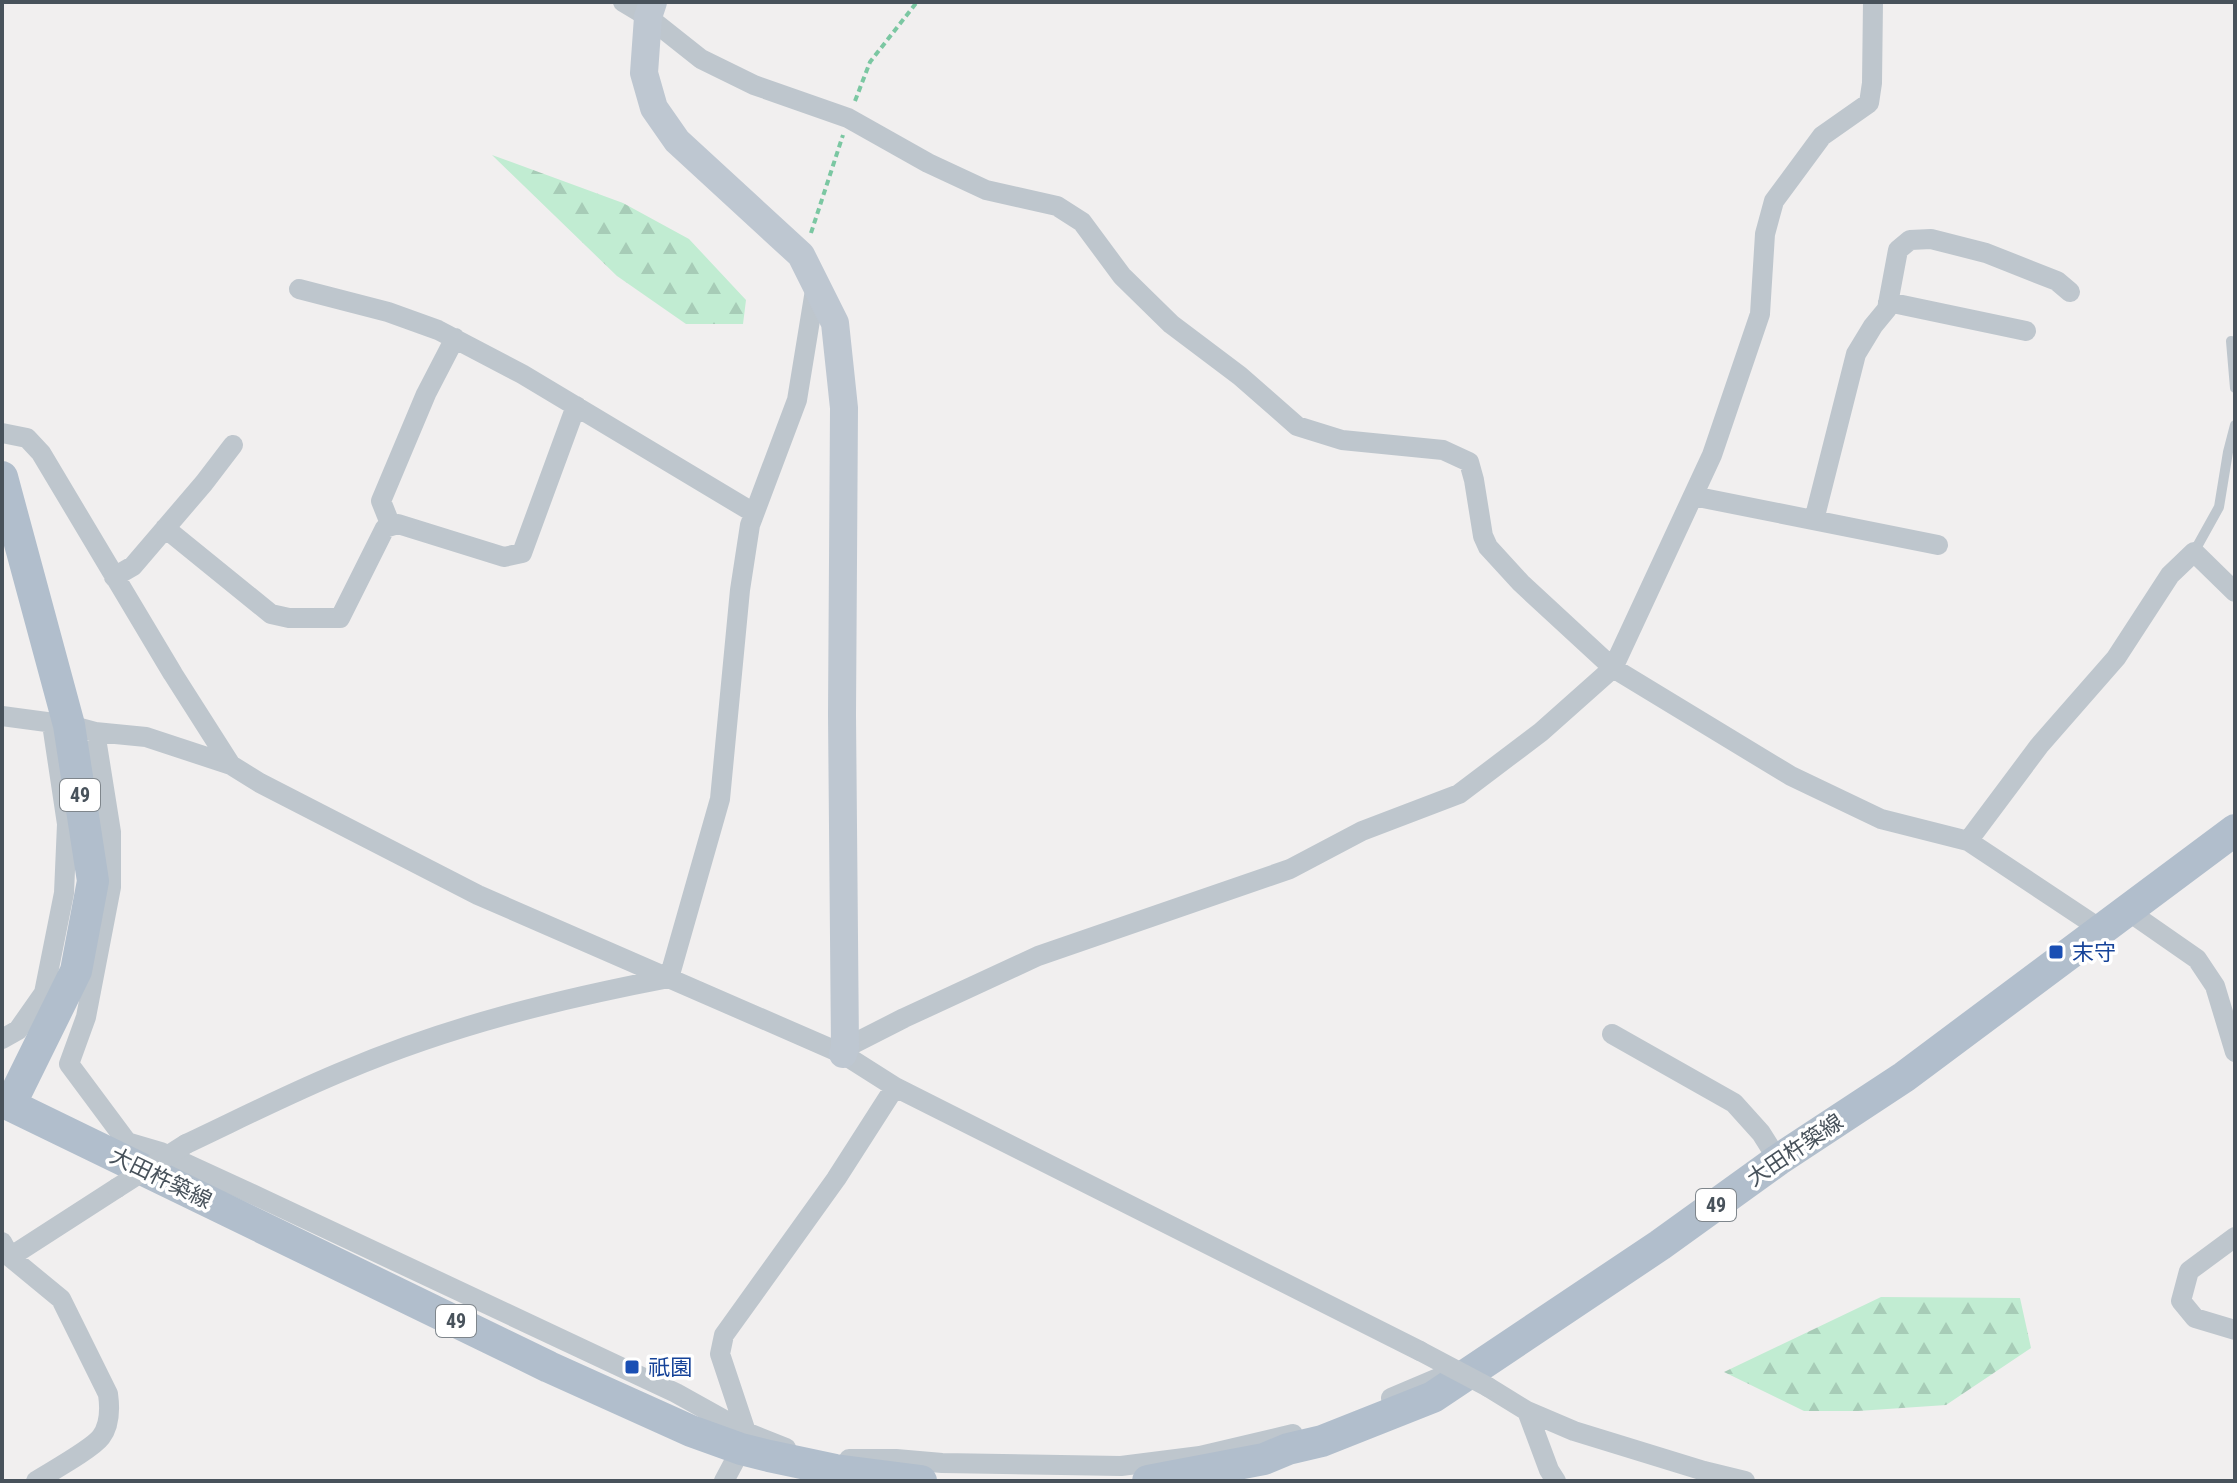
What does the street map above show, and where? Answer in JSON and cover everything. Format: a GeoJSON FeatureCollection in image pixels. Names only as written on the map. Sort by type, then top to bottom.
{"type":"FeatureCollection","features":[{"type":"Feature","properties":{"kind":"main road","name":"大田杵築線"},"geometry":{"type":"LineString","coordinates":[[2,477],[72,727],[93,881],[76,971],[6,1103],[577,1380],[691,1431],[744,1440],[835,1470],[921,1481]]}},
{"type":"Feature","properties":{"kind":"main road","name":"大田杵築線"},"geometry":{"type":"LineString","coordinates":[[1148,1481],[1264,1459],[1288,1449],[1322,1441],[1433,1397],[1660,1245],[1776,1157],[1904,1077],[2109,920],[2235,830]]}},
{"type":"Feature","properties":{"kind":"street"},"geometry":{"type":"LineString","coordinates":[[623,2],[650,10],[701,59],[754,85],[848,118],[928,163],[986,190],[1057,206],[1082,222],[1122,276],[1171,324],[1240,376],[1297,426],[1342,440],[1443,450],[1469,462],[1483,536],[1488,547],[1521,583],[1613,668],[1791,776],[1881,819],[1968,841],[2109,920],[2197,959],[2215,986],[2235,1052]]}},
{"type":"Feature","properties":{"kind":"street"},"geometry":{"type":"LineString","coordinates":[[844,1051],[904,1018],[1038,956],[1290,869],[1362,831],[1459,794],[1541,732],[1613,668],[1712,455],[1760,314],[1765,234],[1774,201],[1822,136],[1869,103],[1873,2]]}},
{"type":"Feature","properties":{"kind":"street"},"geometry":{"type":"LineString","coordinates":[[650,10],[644,73],[654,108],[677,141],[801,255],[835,323],[844,408],[844,1051]]}},
{"type":"Feature","properties":{"kind":"street"},"geometry":{"type":"LineString","coordinates":[[1814,520],[1856,354],[1887,309],[1898,250],[1910,240],[1931,239],[1986,253],[2057,281],[2070,292]]}},
{"type":"Feature","properties":{"kind":"street"},"geometry":{"type":"LineString","coordinates":[[669,978],[720,799],[740,590],[750,525],[797,400],[816,284]]}},
{"type":"Feature","properties":{"kind":"street"},"geometry":{"type":"LineString","coordinates":[[299,289],[388,312],[455,338],[522,374],[754,513]]}},
{"type":"Feature","properties":{"kind":"street"},"geometry":{"type":"LineString","coordinates":[[1888,302],[2026,331]]}},
{"type":"Feature","properties":{"kind":"street"},"geometry":{"type":"LineString","coordinates":[[391,526],[381,501],[426,394],[455,338]]}},
{"type":"Feature","properties":{"kind":"street"},"geometry":{"type":"LineString","coordinates":[[165,528],[271,614],[289,618],[340,618],[385,528],[398,524],[504,557],[522,553],[576,406]]}},
{"type":"Feature","properties":{"kind":"street"},"geometry":{"type":"LineString","coordinates":[[2,433],[27,438],[41,453],[231,765]]}},
{"type":"Feature","properties":{"kind":"street"},"geometry":{"type":"LineString","coordinates":[[114,577],[133,566],[233,445]]}},
{"type":"Feature","properties":{"kind":"street"},"geometry":{"type":"LineString","coordinates":[[1693,496],[1938,545]]}},
{"type":"Feature","properties":{"kind":"street"},"geometry":{"type":"LineString","coordinates":[[1968,841],[2039,746],[2116,658],[2170,575],[2194,552],[2235,592]]}},
{"type":"Feature","properties":{"kind":"street"},"geometry":{"type":"LineString","coordinates":[[2,716],[146,737],[231,765],[260,783],[478,895],[844,1051],[895,1087],[1420,1351],[1527,1411],[1574,1431],[1745,1481]]}},
{"type":"Feature","properties":{"kind":"street"},"geometry":{"type":"LineString","coordinates":[[2,1039],[18,1030],[44,993],[64,893],[72,727]]}},
{"type":"Feature","properties":{"kind":"street"},"geometry":{"type":"LineString","coordinates":[[72,727],[111,832],[111,887],[86,1017],[69,1064],[127,1142],[161,1152],[676,1393],[744,1440],[837,1460],[1121,1466],[1200,1456],[1306,1431],[1364,1410],[1451,1372],[1741,1170],[1776,1157],[1761,1133],[1734,1103],[1612,1034]]}},
{"type":"Feature","properties":{"kind":"street"},"geometry":{"type":"LineString","coordinates":[[2109,920],[2119,908],[2188,854],[2235,823]]}},
{"type":"Feature","properties":{"kind":"street"},"geometry":{"type":"LineString","coordinates":[[36,1481],[100,1439],[107,1427],[110,1407],[108,1394],[61,1299],[6,1250],[117,1188],[186,1144],[347,1069],[486,1019],[669,978]]}},
{"type":"Feature","properties":{"kind":"street"},"geometry":{"type":"LineString","coordinates":[[724,1481],[744,1440],[720,1354],[724,1335],[836,1179],[895,1087]]}},
{"type":"Feature","properties":{"kind":"street"},"geometry":{"type":"LineString","coordinates":[[2235,1237],[2189,1271],[2181,1301],[2195,1318],[2235,1330]]}},
{"type":"Feature","properties":{"kind":"street"},"geometry":{"type":"LineString","coordinates":[[1527,1411],[1556,1481]]}},
{"type":"Feature","properties":{"kind":"lane"},"geometry":{"type":"LineString","coordinates":[[2231,341],[2235,388]]}},
{"type":"Feature","properties":{"kind":"lane"},"geometry":{"type":"LineString","coordinates":[[2194,552],[2219,507],[2235,425]]}},
{"type":"Feature","properties":{"kind":"green space"},"geometry":{"type":"Polygon","coordinates":[[[492,155],[623,203],[689,239],[746,300],[743,324],[686,324],[617,276],[492,155]]]}},
{"type":"Feature","properties":{"kind":"green space"},"geometry":{"type":"Polygon","coordinates":[[[1881,1297],[2020,1298],[2031,1348],[1946,1405],[1804,1411],[1724,1372],[1881,1297]]]}},
{"type":"Feature","properties":{"kind":"place","name":"末守"},"geometry":{"type":"Point","coordinates":[2056,952]}},
{"type":"Feature","properties":{"kind":"place","name":"祇園"},"geometry":{"type":"Point","coordinates":[632,1367]}}]}
